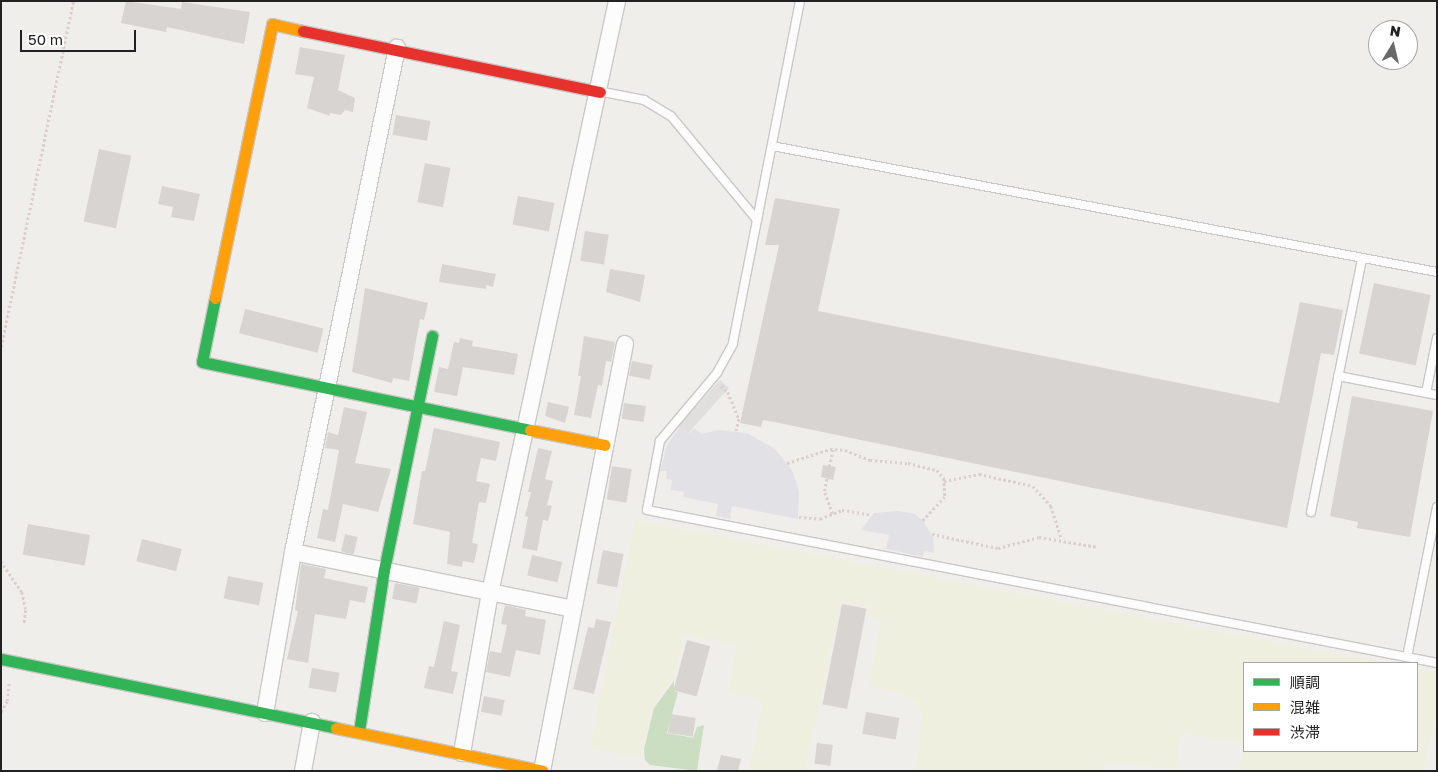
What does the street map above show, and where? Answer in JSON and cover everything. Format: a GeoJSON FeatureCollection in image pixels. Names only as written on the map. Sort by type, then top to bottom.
{"type":"FeatureCollection","features":[{"type":"Feature","properties":{"kind":"street"},"geometry":{"type":"LineString","coordinates":[[462,753],[490,593],[600,92],[617,1]]}},
{"type":"Feature","properties":{"kind":"street"},"geometry":{"type":"LineString","coordinates":[[600,92],[397,48],[272,24],[202,362],[605,445]]}},
{"type":"Feature","properties":{"kind":"street"},"geometry":{"type":"LineString","coordinates":[[265,713],[293,552],[397,48]]}},
{"type":"Feature","properties":{"kind":"street"},"geometry":{"type":"LineString","coordinates":[[359,731],[384,570],[432,336]]}},
{"type":"Feature","properties":{"kind":"street"},"geometry":{"type":"LineString","coordinates":[[1,659],[359,731],[542,771],[625,344]]}},
{"type":"Feature","properties":{"kind":"street"},"geometry":{"type":"LineString","coordinates":[[293,552],[572,609]]}},
{"type":"Feature","properties":{"kind":"street"},"geometry":{"type":"LineString","coordinates":[[303,771],[312,722]]}},
{"type":"Feature","properties":{"kind":"lane"},"geometry":{"type":"LineString","coordinates":[[800,1],[733,344],[712,378],[660,441],[647,510],[1437,663]]}},
{"type":"Feature","properties":{"kind":"lane"},"geometry":{"type":"LineString","coordinates":[[600,92],[644,100],[671,116],[757,220]]}},
{"type":"Feature","properties":{"kind":"lane"},"geometry":{"type":"LineString","coordinates":[[772,146],[1437,272]]}},
{"type":"Feature","properties":{"kind":"lane"},"geometry":{"type":"LineString","coordinates":[[1311,512],[1362,258]]}},
{"type":"Feature","properties":{"kind":"lane"},"geometry":{"type":"LineString","coordinates":[[1426,393],[1437,338]]}},
{"type":"Feature","properties":{"kind":"lane"},"geometry":{"type":"LineString","coordinates":[[1338,376],[1437,395]]}},
{"type":"Feature","properties":{"kind":"lane"},"geometry":{"type":"LineString","coordinates":[[1407,657],[1437,507]]}},
{"type":"Feature","properties":{"kind":"path"},"geometry":{"type":"LineString","coordinates":[[1,347],[73,1]]}},
{"type":"Feature","properties":{"kind":"path"},"geometry":{"type":"LineString","coordinates":[[712,378],[728,392],[739,419],[736,432]]}},
{"type":"Feature","properties":{"kind":"path"},"geometry":{"type":"LineString","coordinates":[[787,464],[816,451],[833,449],[870,460],[928,467],[937,470],[944,481],[945,497],[923,521]]}},
{"type":"Feature","properties":{"kind":"path"},"geometry":{"type":"LineString","coordinates":[[832,514],[824,498],[833,449]]}},
{"type":"Feature","properties":{"kind":"path"},"geometry":{"type":"LineString","coordinates":[[944,481],[978,474],[1033,486],[1051,506],[1062,540]]}},
{"type":"Feature","properties":{"kind":"path"},"geometry":{"type":"LineString","coordinates":[[799,517],[820,518],[850,510],[872,516]]}},
{"type":"Feature","properties":{"kind":"path"},"geometry":{"type":"LineString","coordinates":[[932,534],[998,548],[1039,537],[1098,547]]}},
{"type":"Feature","properties":{"kind":"path"},"geometry":{"type":"LineString","coordinates":[[1,561],[22,592],[26,610],[24,625]]}},
{"type":"Feature","properties":{"kind":"path"},"geometry":{"type":"LineString","coordinates":[[1,712],[7,701],[9,683]]}},
{"type":"Feature","properties":{"kind":"green space"},"geometry":{"type":"Polygon","coordinates":[[[635,520],[1376,662],[1243,662],[1243,743],[1180,733],[1177,769],[1103,762],[1101,771],[916,771],[922,716],[917,703],[905,695],[869,686],[881,621],[871,618],[872,607],[841,601],[805,771],[749,771],[763,701],[728,693],[736,645],[684,635],[674,676],[652,707],[641,758],[590,748],[635,520]]]}},
{"type":"Feature","properties":{"kind":"green space"},"geometry":{"type":"Polygon","coordinates":[[[1418,670],[1437,674],[1437,709],[1423,771],[1239,771],[1243,752],[1418,752],[1418,670]]]}},
{"type":"Feature","properties":{"kind":"green space"},"geometry":{"type":"Polygon","coordinates":[[[674,681],[674,691],[678,692],[667,733],[693,738],[697,727],[704,725],[697,771],[650,765],[645,760],[644,749],[654,708],[674,681]]]}},
{"type":"Feature","properties":{"kind":"shaded area"},"geometry":{"type":"Polygon","coordinates":[[[720,380],[729,388],[687,434],[679,426],[720,380]]]}},
{"type":"Feature","properties":{"kind":"shaded area"},"geometry":{"type":"Polygon","coordinates":[[[680,427],[690,433],[694,428],[702,434],[718,430],[747,433],[775,449],[792,470],[799,491],[798,519],[732,506],[730,519],[716,516],[718,504],[683,497],[684,492],[671,490],[672,480],[666,479],[667,471],[660,471],[667,445],[680,427]]]}},
{"type":"Feature","properties":{"kind":"shaded area"},"geometry":{"type":"Polygon","coordinates":[[[897,511],[915,514],[923,521],[933,537],[934,553],[924,551],[923,557],[886,549],[889,535],[861,530],[874,513],[897,511]]]}},
{"type":"Feature","properties":{"kind":"building"},"geometry":{"type":"Polygon","coordinates":[[[126,1],[181,9],[182,2],[250,12],[244,44],[167,27],[166,32],[121,23],[126,1]]]}},
{"type":"Feature","properties":{"kind":"building"},"geometry":{"type":"Polygon","coordinates":[[[300,47],[345,55],[338,90],[355,98],[353,112],[345,110],[341,115],[330,113],[330,116],[307,108],[314,77],[295,74],[300,47]]]}},
{"type":"Feature","properties":{"kind":"building"},"geometry":{"type":"Polygon","coordinates":[[[396,115],[430,121],[427,141],[393,135],[396,115]]]}},
{"type":"Feature","properties":{"kind":"building"},"geometry":{"type":"Polygon","coordinates":[[[99,149],[131,156],[116,228],[84,221],[99,149]]]}},
{"type":"Feature","properties":{"kind":"building"},"geometry":{"type":"Polygon","coordinates":[[[425,163],[451,168],[443,207],[417,202],[425,163]]]}},
{"type":"Feature","properties":{"kind":"building"},"geometry":{"type":"Polygon","coordinates":[[[162,186],[200,194],[194,221],[171,217],[173,207],[158,204],[162,186]]]}},
{"type":"Feature","properties":{"kind":"building"},"geometry":{"type":"Polygon","coordinates":[[[518,196],[554,203],[549,232],[512,224],[518,196]]]}},
{"type":"Feature","properties":{"kind":"building"},"geometry":{"type":"Polygon","coordinates":[[[775,198],[840,209],[818,311],[1279,403],[1300,302],[1343,310],[1334,355],[1321,353],[1287,528],[779,423],[763,420],[761,427],[740,423],[779,245],[765,245],[775,198]]]}},
{"type":"Feature","properties":{"kind":"building"},"geometry":{"type":"Polygon","coordinates":[[[585,231],[609,235],[604,264],[580,261],[585,231]]]}},
{"type":"Feature","properties":{"kind":"building"},"geometry":{"type":"Polygon","coordinates":[[[442,264],[496,274],[493,287],[486,285],[486,289],[439,282],[442,264]]]}},
{"type":"Feature","properties":{"kind":"building"},"geometry":{"type":"Polygon","coordinates":[[[610,269],[645,275],[640,302],[606,292],[610,269]]]}},
{"type":"Feature","properties":{"kind":"building"},"geometry":{"type":"Polygon","coordinates":[[[1374,283],[1431,295],[1416,365],[1359,353],[1374,283]]]}},
{"type":"Feature","properties":{"kind":"building"},"geometry":{"type":"Polygon","coordinates":[[[365,288],[428,303],[424,320],[420,319],[409,381],[393,378],[392,383],[352,372],[365,288]]]}},
{"type":"Feature","properties":{"kind":"building"},"geometry":{"type":"Polygon","coordinates":[[[245,309],[324,329],[318,353],[239,333],[245,309]]]}},
{"type":"Feature","properties":{"kind":"building"},"geometry":{"type":"Polygon","coordinates":[[[584,336],[615,342],[611,362],[606,361],[602,386],[598,385],[591,418],[574,415],[581,376],[578,376],[584,336]]]}},
{"type":"Feature","properties":{"kind":"building"},"geometry":{"type":"Polygon","coordinates":[[[460,338],[473,341],[472,346],[518,354],[514,375],[463,367],[457,396],[434,392],[439,367],[448,369],[454,342],[459,343],[460,338]]]}},
{"type":"Feature","properties":{"kind":"building"},"geometry":{"type":"Polygon","coordinates":[[[632,361],[653,365],[650,380],[629,376],[632,361]]]}},
{"type":"Feature","properties":{"kind":"building"},"geometry":{"type":"Polygon","coordinates":[[[1352,396],[1433,411],[1410,537],[1357,528],[1358,522],[1330,516],[1352,396]]]}},
{"type":"Feature","properties":{"kind":"building"},"geometry":{"type":"Polygon","coordinates":[[[548,402],[569,407],[565,423],[545,416],[548,402]]]}},
{"type":"Feature","properties":{"kind":"building"},"geometry":{"type":"Polygon","coordinates":[[[624,403],[646,406],[644,422],[622,419],[624,403]]]}},
{"type":"Feature","properties":{"kind":"building"},"geometry":{"type":"Polygon","coordinates":[[[344,407],[367,412],[355,463],[391,469],[378,512],[343,504],[335,542],[317,538],[323,509],[328,510],[339,450],[325,448],[328,432],[338,435],[344,407]]]}},
{"type":"Feature","properties":{"kind":"building"},"geometry":{"type":"Polygon","coordinates":[[[434,428],[500,442],[496,461],[481,458],[476,481],[490,484],[486,503],[479,502],[472,543],[478,544],[474,563],[463,561],[462,567],[447,564],[450,532],[413,524],[422,471],[425,471],[434,428]]]}},
{"type":"Feature","properties":{"kind":"building"},"geometry":{"type":"Polygon","coordinates":[[[538,448],[552,451],[545,479],[553,481],[547,505],[552,506],[548,521],[543,520],[537,551],[522,548],[528,517],[525,516],[531,492],[528,492],[538,448]]]}},
{"type":"Feature","properties":{"kind":"building"},"geometry":{"type":"Polygon","coordinates":[[[823,465],[836,467],[833,480],[821,477],[823,465]]]}},
{"type":"Feature","properties":{"kind":"building"},"geometry":{"type":"Polygon","coordinates":[[[612,466],[632,469],[626,503],[607,500],[612,466]]]}},
{"type":"Feature","properties":{"kind":"building"},"geometry":{"type":"Polygon","coordinates":[[[28,524],[90,535],[85,565],[23,555],[28,524]]]}},
{"type":"Feature","properties":{"kind":"building"},"geometry":{"type":"Polygon","coordinates":[[[345,534],[358,537],[354,554],[341,552],[345,534]]]}},
{"type":"Feature","properties":{"kind":"building"},"geometry":{"type":"Polygon","coordinates":[[[142,539],[182,549],[176,571],[136,561],[142,539]]]}},
{"type":"Feature","properties":{"kind":"building"},"geometry":{"type":"Polygon","coordinates":[[[603,550],[624,554],[617,587],[597,583],[603,550]]]}},
{"type":"Feature","properties":{"kind":"building"},"geometry":{"type":"Polygon","coordinates":[[[532,555],[562,562],[557,582],[527,575],[532,555]]]}},
{"type":"Feature","properties":{"kind":"building"},"geometry":{"type":"Polygon","coordinates":[[[301,564],[326,569],[324,578],[368,587],[365,603],[350,600],[346,619],[315,614],[308,663],[287,659],[298,611],[295,610],[301,564]]]}},
{"type":"Feature","properties":{"kind":"building"},"geometry":{"type":"Polygon","coordinates":[[[228,576],[263,583],[259,605],[224,599],[228,576]]]}},
{"type":"Feature","properties":{"kind":"building"},"geometry":{"type":"Polygon","coordinates":[[[395,583],[420,588],[416,603],[392,599],[395,583]]]}},
{"type":"Feature","properties":{"kind":"building"},"geometry":{"type":"Polygon","coordinates":[[[842,604],[867,609],[847,709],[823,704],[842,604]]]}},
{"type":"Feature","properties":{"kind":"building"},"geometry":{"type":"Polygon","coordinates":[[[505,605],[526,610],[525,616],[546,620],[540,655],[516,650],[510,677],[486,672],[490,651],[501,653],[507,625],[501,624],[505,605]]]}},
{"type":"Feature","properties":{"kind":"building"},"geometry":{"type":"Polygon","coordinates":[[[596,619],[611,622],[594,694],[573,689],[588,627],[594,628],[596,619]]]}},
{"type":"Feature","properties":{"kind":"building"},"geometry":{"type":"Polygon","coordinates":[[[444,621],[460,625],[451,671],[458,672],[453,694],[424,688],[429,666],[434,667],[444,621]]]}},
{"type":"Feature","properties":{"kind":"building"},"geometry":{"type":"Polygon","coordinates":[[[687,640],[710,646],[697,696],[674,690],[687,640]]]}},
{"type":"Feature","properties":{"kind":"building"},"geometry":{"type":"Polygon","coordinates":[[[312,668],[340,673],[336,693],[309,688],[312,668]]]}},
{"type":"Feature","properties":{"kind":"building"},"geometry":{"type":"Polygon","coordinates":[[[484,696],[505,700],[502,716],[481,712],[484,696]]]}},
{"type":"Feature","properties":{"kind":"building"},"geometry":{"type":"Polygon","coordinates":[[[866,712],[899,718],[896,740],[862,734],[866,712]]]}},
{"type":"Feature","properties":{"kind":"building"},"geometry":{"type":"Polygon","coordinates":[[[671,714],[696,718],[693,737],[668,733],[671,714]]]}},
{"type":"Feature","properties":{"kind":"building"},"geometry":{"type":"Polygon","coordinates":[[[817,743],[833,745],[830,766],[814,764],[817,743]]]}},
{"type":"Feature","properties":{"kind":"building"},"geometry":{"type":"Polygon","coordinates":[[[721,755],[741,759],[738,771],[717,771],[721,755]]]}},
{"type":"Feature","properties":{"kind":"traffic: fast"},"geometry":{"type":"LineString","coordinates":[[215,298],[202,362],[530,430]]}},
{"type":"Feature","properties":{"kind":"traffic: fast"},"geometry":{"type":"LineString","coordinates":[[359,731],[384,570],[432,336]]}},
{"type":"Feature","properties":{"kind":"traffic: fast"},"geometry":{"type":"LineString","coordinates":[[1,659],[336,728]]}},
{"type":"Feature","properties":{"kind":"traffic: slow"},"geometry":{"type":"LineString","coordinates":[[215,298],[272,24],[303,31]]}},
{"type":"Feature","properties":{"kind":"traffic: slow"},"geometry":{"type":"LineString","coordinates":[[530,430],[605,445]]}},
{"type":"Feature","properties":{"kind":"traffic: slow"},"geometry":{"type":"LineString","coordinates":[[336,728],[543,771]]}},
{"type":"Feature","properties":{"kind":"traffic: jam"},"geometry":{"type":"LineString","coordinates":[[303,31],[600,92]]}}]}
